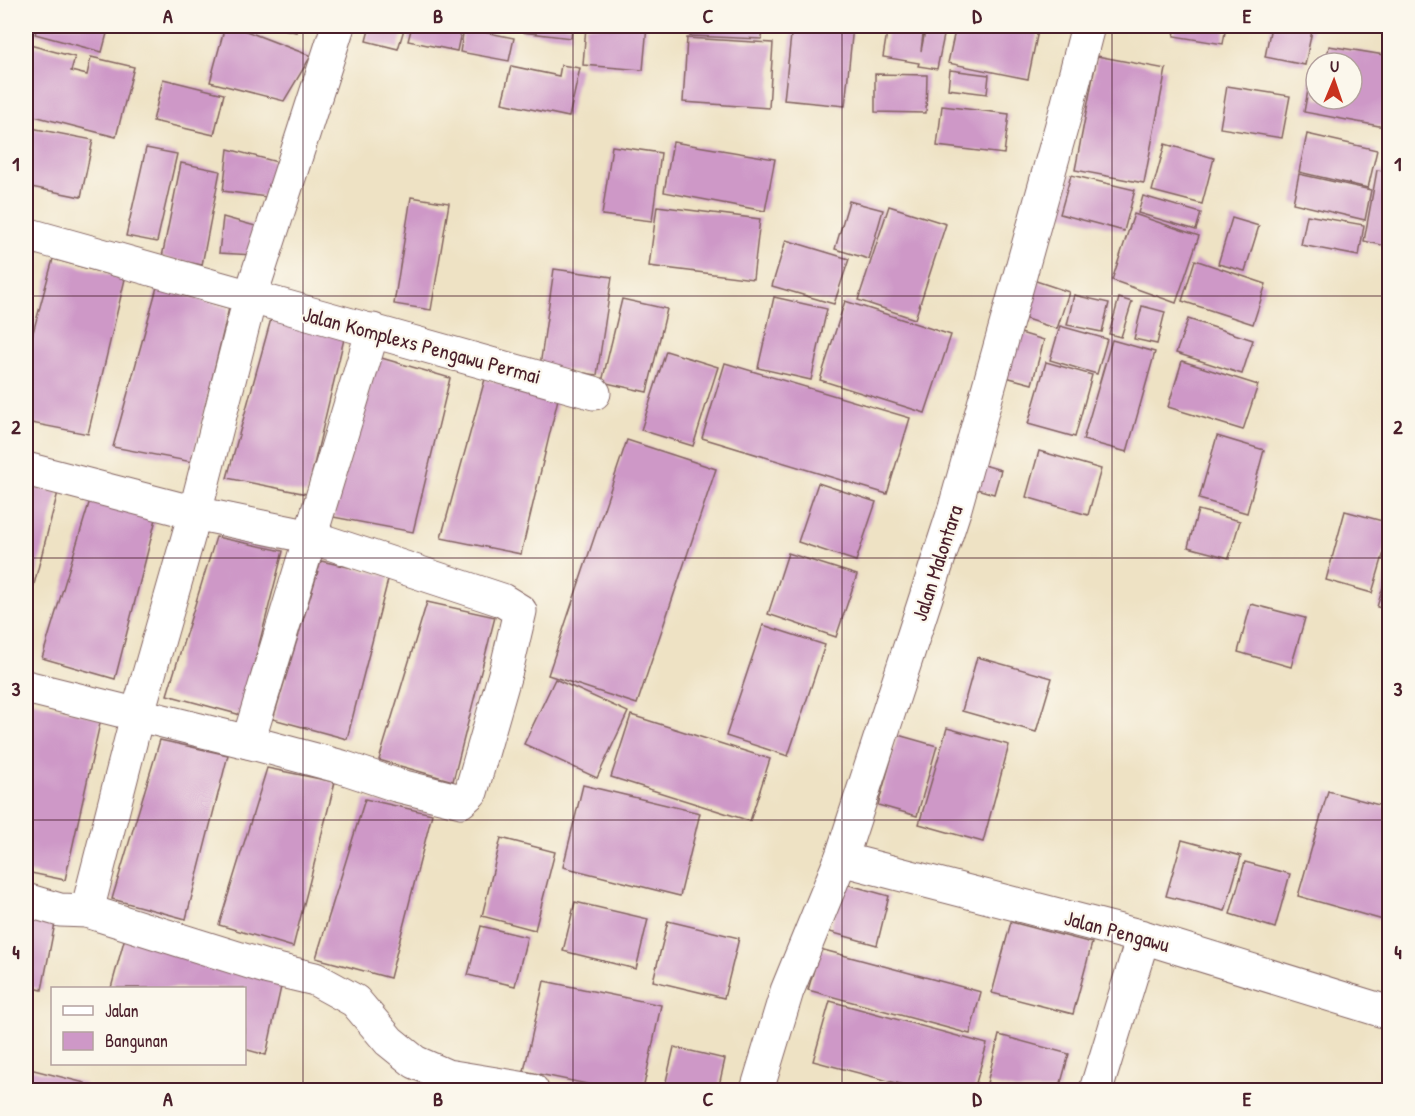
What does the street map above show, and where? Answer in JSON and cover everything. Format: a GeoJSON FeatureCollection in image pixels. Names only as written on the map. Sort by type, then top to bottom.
{"type":"FeatureCollection","features":[{"type":"Feature","properties":{"kind":"street"},"geometry":{"type":"LineString","coordinates":[[87,911],[136,716],[195,513],[250,298],[338,26]]}},
{"type":"Feature","properties":{"kind":"street","name":"Jalan Malontara"},"geometry":{"type":"LineString","coordinates":[[757,1090],[787,991],[841,859],[955,508],[1088,26]]}},
{"type":"Feature","properties":{"kind":"street","name":"Jalan Komplexs Pengawu Permai"},"geometry":{"type":"LineString","coordinates":[[26,234],[594,393]]}},
{"type":"Feature","properties":{"kind":"street"},"geometry":{"type":"LineString","coordinates":[[248,742],[374,330]]}},
{"type":"Feature","properties":{"kind":"street"},"geometry":{"type":"LineString","coordinates":[[26,469],[195,513],[311,537],[501,600],[520,611],[507,667],[471,792],[462,801],[396,785],[342,767],[248,742],[26,687]]}},
{"type":"Feature","properties":{"kind":"street","name":"Jalan Pengawu"},"geometry":{"type":"LineString","coordinates":[[841,859],[1143,937],[1389,1013]]}},
{"type":"Feature","properties":{"kind":"street"},"geometry":{"type":"LineString","coordinates":[[26,900],[60,910],[87,911],[269,968],[315,979],[356,1001],[389,1041],[415,1062],[447,1076],[532,1090]]}},
{"type":"Feature","properties":{"kind":"street"},"geometry":{"type":"LineString","coordinates":[[1096,1090],[1143,937]]}},
{"type":"Feature","properties":{"kind":"building"},"geometry":{"type":"Polygon","coordinates":[[[37,26],[109,26],[102,52],[35,34],[37,26]]]}},
{"type":"Feature","properties":{"kind":"building"},"geometry":{"type":"Polygon","coordinates":[[[225,26],[233,26],[311,56],[284,101],[210,82],[225,26]]]}},
{"type":"Feature","properties":{"kind":"building"},"geometry":{"type":"Polygon","coordinates":[[[271,26],[297,26],[296,32],[271,26]]]}},
{"type":"Feature","properties":{"kind":"building"},"geometry":{"type":"Polygon","coordinates":[[[370,26],[405,26],[398,49],[366,41],[370,26]]]}},
{"type":"Feature","properties":{"kind":"building"},"geometry":{"type":"Polygon","coordinates":[[[412,26],[462,27],[457,51],[408,41],[412,26]]]}},
{"type":"Feature","properties":{"kind":"building"},"geometry":{"type":"Polygon","coordinates":[[[523,26],[572,26],[571,38],[522,32],[523,26]]]}},
{"type":"Feature","properties":{"kind":"building"},"geometry":{"type":"Polygon","coordinates":[[[586,26],[647,26],[643,70],[583,65],[586,26]]]}},
{"type":"Feature","properties":{"kind":"building"},"geometry":{"type":"Polygon","coordinates":[[[691,26],[763,26],[762,39],[690,36],[691,26]]]}},
{"type":"Feature","properties":{"kind":"building"},"geometry":{"type":"Polygon","coordinates":[[[792,26],[853,26],[845,106],[784,100],[792,26]]]}},
{"type":"Feature","properties":{"kind":"building"},"geometry":{"type":"Polygon","coordinates":[[[888,26],[924,26],[921,51],[926,26],[946,26],[937,69],[918,66],[919,63],[883,57],[888,26]]]}},
{"type":"Feature","properties":{"kind":"building"},"geometry":{"type":"Polygon","coordinates":[[[956,26],[1039,26],[1028,79],[948,63],[956,26]]]}},
{"type":"Feature","properties":{"kind":"building"},"geometry":{"type":"Polygon","coordinates":[[[1176,26],[1226,26],[1223,44],[1174,36],[1176,26]]]}},
{"type":"Feature","properties":{"kind":"building"},"geometry":{"type":"Polygon","coordinates":[[[1271,26],[1313,26],[1308,51],[1304,51],[1304,65],[1265,57],[1271,26]]]}},
{"type":"Feature","properties":{"kind":"building"},"geometry":{"type":"Polygon","coordinates":[[[464,28],[514,38],[509,61],[460,52],[464,28]]]}},
{"type":"Feature","properties":{"kind":"building"},"geometry":{"type":"Polygon","coordinates":[[[687,38],[773,43],[769,108],[683,102],[687,38]]]}},
{"type":"Feature","properties":{"kind":"building"},"geometry":{"type":"Polygon","coordinates":[[[26,44],[75,57],[71,71],[87,75],[91,57],[134,67],[116,137],[26,114],[26,44]]]}},
{"type":"Feature","properties":{"kind":"building"},"geometry":{"type":"Polygon","coordinates":[[[1329,46],[1360,51],[1328,51],[1329,46]]]}},
{"type":"Feature","properties":{"kind":"building"},"geometry":{"type":"Polygon","coordinates":[[[1364,52],[1390,56],[1390,128],[1304,112],[1364,111],[1364,52]]]}},
{"type":"Feature","properties":{"kind":"building"},"geometry":{"type":"Polygon","coordinates":[[[1097,56],[1166,69],[1144,183],[1075,170],[1097,56]]]}},
{"type":"Feature","properties":{"kind":"building"},"geometry":{"type":"Polygon","coordinates":[[[561,65],[580,68],[569,117],[502,103],[511,66],[559,76],[561,65]]]}},
{"type":"Feature","properties":{"kind":"building"},"geometry":{"type":"Polygon","coordinates":[[[950,70],[989,75],[987,94],[948,89],[950,70]]]}},
{"type":"Feature","properties":{"kind":"building"},"geometry":{"type":"Polygon","coordinates":[[[875,74],[927,75],[926,113],[875,112],[875,74]]]}},
{"type":"Feature","properties":{"kind":"building"},"geometry":{"type":"Polygon","coordinates":[[[163,79],[224,94],[214,135],[153,121],[163,79]]]}},
{"type":"Feature","properties":{"kind":"building"},"geometry":{"type":"Polygon","coordinates":[[[1227,86],[1290,96],[1282,138],[1220,128],[1227,86]]]}},
{"type":"Feature","properties":{"kind":"building"},"geometry":{"type":"Polygon","coordinates":[[[942,106],[1009,114],[1004,154],[937,146],[942,106]]]}},
{"type":"Feature","properties":{"kind":"building"},"geometry":{"type":"Polygon","coordinates":[[[26,127],[93,140],[81,197],[26,186],[26,127]]]}},
{"type":"Feature","properties":{"kind":"building"},"geometry":{"type":"Polygon","coordinates":[[[1307,134],[1377,150],[1368,188],[1299,172],[1307,134]]]}},
{"type":"Feature","properties":{"kind":"building"},"geometry":{"type":"Polygon","coordinates":[[[673,142],[775,159],[765,211],[664,192],[673,142]]]}},
{"type":"Feature","properties":{"kind":"building"},"geometry":{"type":"Polygon","coordinates":[[[1165,144],[1214,158],[1202,204],[1152,191],[1165,144]]]}},
{"type":"Feature","properties":{"kind":"building"},"geometry":{"type":"Polygon","coordinates":[[[612,146],[661,153],[652,221],[602,215],[612,146]]]}},
{"type":"Feature","properties":{"kind":"building"},"geometry":{"type":"Polygon","coordinates":[[[146,148],[177,154],[157,242],[126,236],[146,148]]]}},
{"type":"Feature","properties":{"kind":"building"},"geometry":{"type":"Polygon","coordinates":[[[228,149],[281,163],[273,198],[223,191],[228,149]]]}},
{"type":"Feature","properties":{"kind":"building"},"geometry":{"type":"Polygon","coordinates":[[[181,163],[220,171],[202,265],[162,257],[181,163]]]}},
{"type":"Feature","properties":{"kind":"building"},"geometry":{"type":"Polygon","coordinates":[[[1377,170],[1390,172],[1390,247],[1364,241],[1377,170]]]}},
{"type":"Feature","properties":{"kind":"building"},"geometry":{"type":"Polygon","coordinates":[[[1299,174],[1371,190],[1365,220],[1293,203],[1299,174]]]}},
{"type":"Feature","properties":{"kind":"building"},"geometry":{"type":"Polygon","coordinates":[[[1071,175],[1135,190],[1124,231],[1060,214],[1071,175]]]}},
{"type":"Feature","properties":{"kind":"building"},"geometry":{"type":"Polygon","coordinates":[[[1143,196],[1201,213],[1196,230],[1138,213],[1143,196]]]}},
{"type":"Feature","properties":{"kind":"building"},"geometry":{"type":"Polygon","coordinates":[[[411,197],[449,203],[431,310],[394,304],[411,197]]]}},
{"type":"Feature","properties":{"kind":"building"},"geometry":{"type":"Polygon","coordinates":[[[849,201],[883,210],[869,259],[835,249],[849,201]]]}},
{"type":"Feature","properties":{"kind":"building"},"geometry":{"type":"Polygon","coordinates":[[[657,206],[760,219],[753,279],[649,266],[657,206]]]}},
{"type":"Feature","properties":{"kind":"building"},"geometry":{"type":"Polygon","coordinates":[[[889,206],[946,224],[915,319],[858,300],[889,206]]]}},
{"type":"Feature","properties":{"kind":"building"},"geometry":{"type":"Polygon","coordinates":[[[1134,214],[1199,236],[1176,303],[1112,280],[1134,214]]]}},
{"type":"Feature","properties":{"kind":"building"},"geometry":{"type":"Polygon","coordinates":[[[1307,215],[1364,225],[1359,256],[1301,245],[1307,215]]]}},
{"type":"Feature","properties":{"kind":"building"},"geometry":{"type":"Polygon","coordinates":[[[223,217],[259,227],[254,255],[219,253],[223,217]]]}},
{"type":"Feature","properties":{"kind":"building"},"geometry":{"type":"Polygon","coordinates":[[[1232,218],[1259,226],[1245,271],[1218,264],[1232,218]]]}},
{"type":"Feature","properties":{"kind":"building"},"geometry":{"type":"Polygon","coordinates":[[[786,240],[849,259],[834,304],[772,286],[786,240]]]}},
{"type":"Feature","properties":{"kind":"building"},"geometry":{"type":"Polygon","coordinates":[[[53,259],[125,279],[88,434],[26,422],[26,358],[53,259]]]}},
{"type":"Feature","properties":{"kind":"building"},"geometry":{"type":"Polygon","coordinates":[[[1195,260],[1266,284],[1253,324],[1182,301],[1195,260]]]}},
{"type":"Feature","properties":{"kind":"building"},"geometry":{"type":"Polygon","coordinates":[[[554,269],[612,277],[597,375],[540,366],[554,269]]]}},
{"type":"Feature","properties":{"kind":"building"},"geometry":{"type":"Polygon","coordinates":[[[1024,277],[1069,292],[1057,329],[1011,314],[1024,277]]]}},
{"type":"Feature","properties":{"kind":"building"},"geometry":{"type":"Polygon","coordinates":[[[157,287],[229,308],[192,462],[113,447],[157,287]]]}},
{"type":"Feature","properties":{"kind":"building"},"geometry":{"type":"Polygon","coordinates":[[[1074,295],[1109,303],[1102,332],[1067,325],[1074,295]]]}},
{"type":"Feature","properties":{"kind":"building"},"geometry":{"type":"Polygon","coordinates":[[[774,297],[827,309],[811,380],[758,368],[774,297]]]}},
{"type":"Feature","properties":{"kind":"building"},"geometry":{"type":"Polygon","coordinates":[[[1119,298],[1132,302],[1121,337],[1109,334],[1119,298]]]}},
{"type":"Feature","properties":{"kind":"building"},"geometry":{"type":"Polygon","coordinates":[[[622,299],[667,309],[647,392],[602,382],[622,299]]]}},
{"type":"Feature","properties":{"kind":"building"},"geometry":{"type":"Polygon","coordinates":[[[845,301],[951,335],[925,413],[820,380],[845,301]]]}},
{"type":"Feature","properties":{"kind":"building"},"geometry":{"type":"Polygon","coordinates":[[[1142,306],[1165,312],[1157,344],[1134,339],[1142,306]]]}},
{"type":"Feature","properties":{"kind":"building"},"geometry":{"type":"Polygon","coordinates":[[[271,319],[344,339],[307,494],[227,478],[271,319]]]}},
{"type":"Feature","properties":{"kind":"building"},"geometry":{"type":"Polygon","coordinates":[[[1188,319],[1253,340],[1242,374],[1176,353],[1188,319]]]}},
{"type":"Feature","properties":{"kind":"building"},"geometry":{"type":"Polygon","coordinates":[[[1060,326],[1107,339],[1097,374],[1050,360],[1060,326]]]}},
{"type":"Feature","properties":{"kind":"building"},"geometry":{"type":"Polygon","coordinates":[[[1014,331],[1044,340],[1032,384],[1002,376],[1014,331]]]}},
{"type":"Feature","properties":{"kind":"building"},"geometry":{"type":"Polygon","coordinates":[[[1112,340],[1155,352],[1127,452],[1083,440],[1112,340]]]}},
{"type":"Feature","properties":{"kind":"building"},"geometry":{"type":"Polygon","coordinates":[[[666,351],[718,367],[693,446],[641,430],[666,351]]]}},
{"type":"Feature","properties":{"kind":"building"},"geometry":{"type":"Polygon","coordinates":[[[378,357],[450,378],[413,532],[333,517],[378,357]]]}},
{"type":"Feature","properties":{"kind":"building"},"geometry":{"type":"Polygon","coordinates":[[[1182,361],[1258,385],[1243,430],[1168,407],[1182,361]]]}},
{"type":"Feature","properties":{"kind":"building"},"geometry":{"type":"Polygon","coordinates":[[[1046,362],[1092,375],[1075,437],[1028,424],[1046,362]]]}},
{"type":"Feature","properties":{"kind":"building"},"geometry":{"type":"Polygon","coordinates":[[[725,363],[910,418],[887,494],[702,438],[725,363]]]}},
{"type":"Feature","properties":{"kind":"building"},"geometry":{"type":"Polygon","coordinates":[[[485,379],[558,399],[521,554],[441,538],[485,379]]]}},
{"type":"Feature","properties":{"kind":"building"},"geometry":{"type":"Polygon","coordinates":[[[1217,436],[1264,450],[1247,513],[1199,499],[1217,436]]]}},
{"type":"Feature","properties":{"kind":"building"},"geometry":{"type":"Polygon","coordinates":[[[627,440],[716,469],[637,704],[548,675],[627,440]]]}},
{"type":"Feature","properties":{"kind":"building"},"geometry":{"type":"Polygon","coordinates":[[[1039,451],[1101,469],[1088,515],[1026,497],[1039,451]]]}},
{"type":"Feature","properties":{"kind":"building"},"geometry":{"type":"Polygon","coordinates":[[[977,463],[1001,470],[994,494],[970,487],[977,463]]]}},
{"type":"Feature","properties":{"kind":"building"},"geometry":{"type":"Polygon","coordinates":[[[818,483],[876,502],[856,561],[798,542],[818,483]]]}},
{"type":"Feature","properties":{"kind":"building"},"geometry":{"type":"Polygon","coordinates":[[[26,486],[58,492],[26,615],[26,486]]]}},
{"type":"Feature","properties":{"kind":"building"},"geometry":{"type":"Polygon","coordinates":[[[90,500],[157,515],[115,679],[42,658],[90,500]]]}},
{"type":"Feature","properties":{"kind":"building"},"geometry":{"type":"Polygon","coordinates":[[[1198,510],[1240,521],[1229,558],[1188,547],[1198,510]]]}},
{"type":"Feature","properties":{"kind":"building"},"geometry":{"type":"Polygon","coordinates":[[[1345,511],[1390,523],[1390,532],[1372,593],[1326,580],[1345,511]]]}},
{"type":"Feature","properties":{"kind":"building"},"geometry":{"type":"Polygon","coordinates":[[[216,537],[283,551],[241,715],[167,695],[216,537]]]}},
{"type":"Feature","properties":{"kind":"building"},"geometry":{"type":"Polygon","coordinates":[[[788,553],[857,575],[836,637],[768,614],[788,553]]]}},
{"type":"Feature","properties":{"kind":"building"},"geometry":{"type":"Polygon","coordinates":[[[321,561],[389,576],[347,739],[273,719],[321,561]]]}},
{"type":"Feature","properties":{"kind":"building"},"geometry":{"type":"Polygon","coordinates":[[[1390,564],[1390,610],[1377,607],[1390,564]]]}},
{"type":"Feature","properties":{"kind":"building"},"geometry":{"type":"Polygon","coordinates":[[[427,602],[495,617],[453,781],[379,760],[427,602]]]}},
{"type":"Feature","properties":{"kind":"building"},"geometry":{"type":"Polygon","coordinates":[[[1251,604],[1305,618],[1291,667],[1238,652],[1251,604]]]}},
{"type":"Feature","properties":{"kind":"building"},"geometry":{"type":"Polygon","coordinates":[[[763,625],[825,645],[788,756],[726,736],[763,625]]]}},
{"type":"Feature","properties":{"kind":"building"},"geometry":{"type":"Polygon","coordinates":[[[977,657],[1052,678],[1036,732],[962,711],[977,657]]]}},
{"type":"Feature","properties":{"kind":"building"},"geometry":{"type":"Polygon","coordinates":[[[555,679],[628,712],[597,778],[524,744],[555,679]]]}},
{"type":"Feature","properties":{"kind":"building"},"geometry":{"type":"Polygon","coordinates":[[[31,701],[101,719],[65,880],[26,872],[26,721],[31,701]]]}},
{"type":"Feature","properties":{"kind":"building"},"geometry":{"type":"Polygon","coordinates":[[[631,715],[770,759],[750,821],[611,777],[631,715]]]}},
{"type":"Feature","properties":{"kind":"building"},"geometry":{"type":"Polygon","coordinates":[[[947,728],[1009,745],[983,842],[919,824],[947,728]]]}},
{"type":"Feature","properties":{"kind":"building"},"geometry":{"type":"Polygon","coordinates":[[[898,735],[937,746],[917,816],[878,805],[898,735]]]}},
{"type":"Feature","properties":{"kind":"building"},"geometry":{"type":"Polygon","coordinates":[[[160,740],[228,755],[186,919],[112,899],[160,740]]]}},
{"type":"Feature","properties":{"kind":"building"},"geometry":{"type":"Polygon","coordinates":[[[267,768],[335,782],[293,947],[219,925],[267,768]]]}},
{"type":"Feature","properties":{"kind":"building"},"geometry":{"type":"Polygon","coordinates":[[[583,785],[700,813],[680,896],[563,867],[583,785]]]}},
{"type":"Feature","properties":{"kind":"building"},"geometry":{"type":"Polygon","coordinates":[[[1328,791],[1390,808],[1390,922],[1298,896],[1328,791]]]}},
{"type":"Feature","properties":{"kind":"building"},"geometry":{"type":"Polygon","coordinates":[[[365,799],[432,814],[390,978],[316,958],[365,799]]]}},
{"type":"Feature","properties":{"kind":"building"},"geometry":{"type":"Polygon","coordinates":[[[501,838],[555,852],[535,930],[482,916],[501,838]]]}},
{"type":"Feature","properties":{"kind":"building"},"geometry":{"type":"Polygon","coordinates":[[[1182,840],[1241,856],[1225,911],[1166,896],[1182,840]]]}},
{"type":"Feature","properties":{"kind":"building"},"geometry":{"type":"Polygon","coordinates":[[[1245,862],[1290,874],[1275,928],[1230,914],[1245,862]]]}},
{"type":"Feature","properties":{"kind":"building"},"geometry":{"type":"Polygon","coordinates":[[[842,883],[889,896],[877,945],[830,932],[842,883]]]}},
{"type":"Feature","properties":{"kind":"building"},"geometry":{"type":"Polygon","coordinates":[[[575,902],[648,919],[636,969],[563,951],[575,902]]]}},
{"type":"Feature","properties":{"kind":"building"},"geometry":{"type":"Polygon","coordinates":[[[26,910],[56,918],[42,990],[26,986],[26,910]]]}},
{"type":"Feature","properties":{"kind":"building"},"geometry":{"type":"Polygon","coordinates":[[[668,921],[739,938],[724,998],[653,981],[668,921]]]}},
{"type":"Feature","properties":{"kind":"building"},"geometry":{"type":"Polygon","coordinates":[[[1011,922],[1092,943],[1073,1014],[992,993],[1011,922]]]}},
{"type":"Feature","properties":{"kind":"building"},"geometry":{"type":"Polygon","coordinates":[[[481,926],[527,937],[515,986],[468,975],[481,926]]]}},
{"type":"Feature","properties":{"kind":"building"},"geometry":{"type":"Polygon","coordinates":[[[125,937],[283,978],[266,1055],[246,1050],[246,987],[111,987],[125,937]]]}},
{"type":"Feature","properties":{"kind":"building"},"geometry":{"type":"Polygon","coordinates":[[[820,949],[981,992],[970,1034],[808,990],[820,949]]]}},
{"type":"Feature","properties":{"kind":"building"},"geometry":{"type":"Polygon","coordinates":[[[544,981],[661,1005],[643,1090],[616,1090],[524,1071],[544,981]]]}},
{"type":"Feature","properties":{"kind":"building"},"geometry":{"type":"Polygon","coordinates":[[[830,1001],[987,1044],[974,1090],[923,1090],[813,1061],[830,1001]]]}},
{"type":"Feature","properties":{"kind":"building"},"geometry":{"type":"Polygon","coordinates":[[[999,1035],[1069,1054],[1059,1090],[1015,1090],[987,1083],[999,1035]]]}},
{"type":"Feature","properties":{"kind":"building"},"geometry":{"type":"Polygon","coordinates":[[[674,1047],[725,1059],[718,1090],[664,1090],[674,1047]]]}},
{"type":"Feature","properties":{"kind":"building"},"geometry":{"type":"Polygon","coordinates":[[[26,1068],[85,1083],[83,1090],[26,1090],[26,1068]]]}}]}
